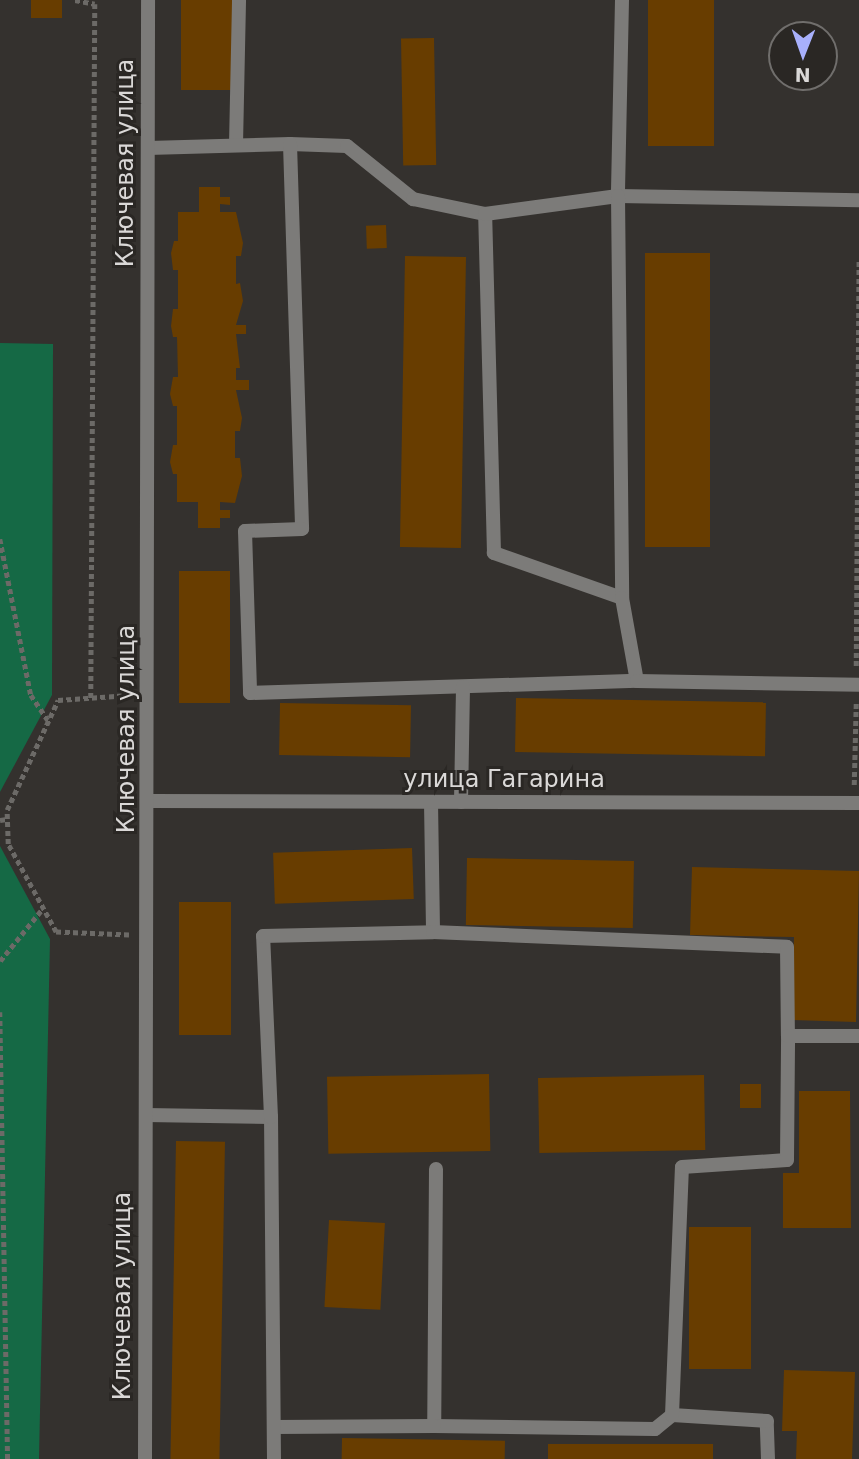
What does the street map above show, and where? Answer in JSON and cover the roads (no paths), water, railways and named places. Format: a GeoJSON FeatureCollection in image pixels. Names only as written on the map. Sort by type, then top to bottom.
{"type":"FeatureCollection","features":[{"type":"Feature","properties":{"kind":"street","name":"Ключевая улица"},"geometry":{"type":"LineString","coordinates":[[145,1459],[150,801],[149,0]]}},
{"type":"Feature","properties":{"kind":"street"},"geometry":{"type":"LineString","coordinates":[[236,145],[239,0]]}},
{"type":"Feature","properties":{"kind":"street"},"geometry":{"type":"LineString","coordinates":[[622,0],[618,196],[622,598],[637,681]]}},
{"type":"Feature","properties":{"kind":"street"},"geometry":{"type":"LineString","coordinates":[[148,148],[290,144],[347,146],[413,199],[485,214],[618,196],[859,200]]}},
{"type":"Feature","properties":{"kind":"street"},"geometry":{"type":"LineString","coordinates":[[290,144],[302,529],[245,531],[250,693],[637,681],[858,685]]}},
{"type":"Feature","properties":{"kind":"street"},"geometry":{"type":"LineString","coordinates":[[485,214],[494,553],[622,598]]}},
{"type":"Feature","properties":{"kind":"street"},"geometry":{"type":"LineString","coordinates":[[461,802],[463,687]]}},
{"type":"Feature","properties":{"kind":"street","name":"улица Гагарина"},"geometry":{"type":"LineString","coordinates":[[150,801],[856,803]]}},
{"type":"Feature","properties":{"kind":"street"},"geometry":{"type":"LineString","coordinates":[[431,802],[433,932]]}},
{"type":"Feature","properties":{"kind":"street"},"geometry":{"type":"LineString","coordinates":[[274,1459],[271,1117],[263,936],[433,932],[786,947],[787,1160],[682,1167],[672,1415]]}},
{"type":"Feature","properties":{"kind":"street"},"geometry":{"type":"LineString","coordinates":[[788,1035],[859,1036]]}},
{"type":"Feature","properties":{"kind":"street"},"geometry":{"type":"LineString","coordinates":[[146,1115],[271,1117]]}},
{"type":"Feature","properties":{"kind":"street"},"geometry":{"type":"LineString","coordinates":[[434,1426],[436,1170]]}},
{"type":"Feature","properties":{"kind":"street"},"geometry":{"type":"LineString","coordinates":[[274,1427],[655,1429],[672,1415],[767,1421],[768,1459]]}}]}
